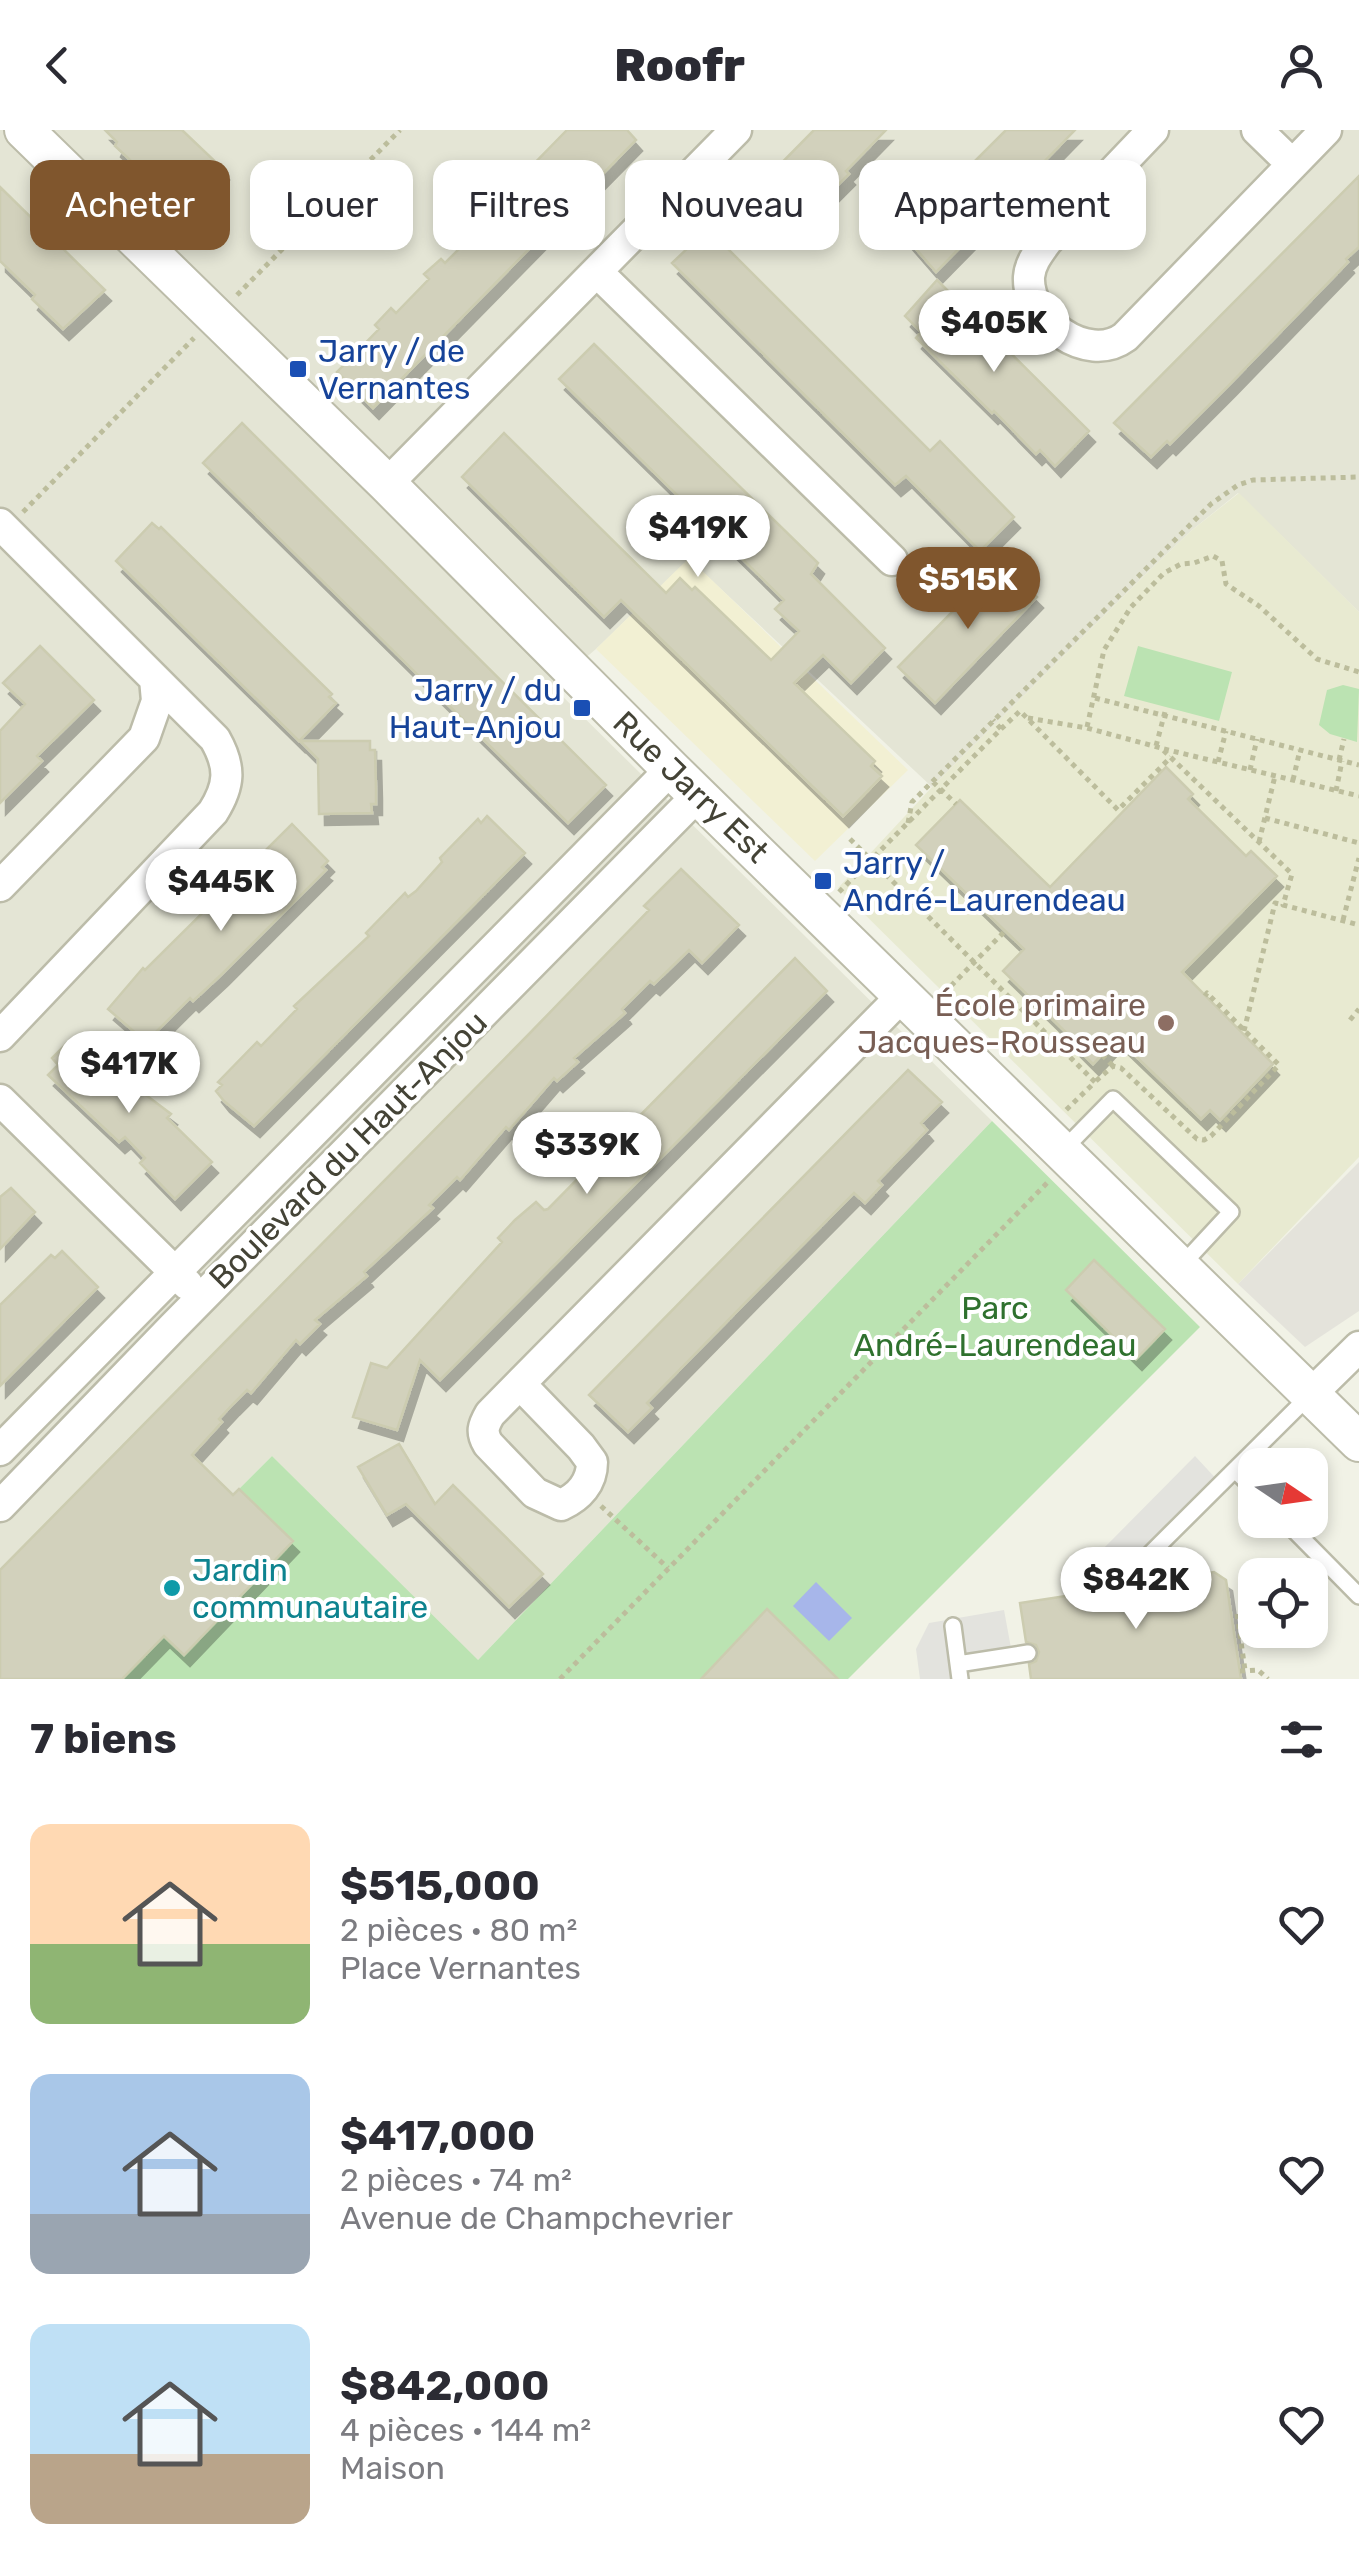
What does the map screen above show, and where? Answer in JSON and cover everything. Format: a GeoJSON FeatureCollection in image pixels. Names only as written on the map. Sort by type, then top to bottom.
{"type":"FeatureCollection","features":[{"type":"Feature","properties":{"kind":"street","name":"Rue Jarry Est"},"geometry":{"type":"LineString","coordinates":[[24,130],[1359,1442]]}},
{"type":"Feature","properties":{"kind":"street"},"geometry":{"type":"LineString","coordinates":[[387,484],[736,130]]}},
{"type":"Feature","properties":{"kind":"street"},"geometry":{"type":"LineString","coordinates":[[1153,130],[1035,256],[1029,274],[1030,292],[1038,308],[1061,333],[1080,343],[1107,347],[1125,337],[1326,130]]}},
{"type":"Feature","properties":{"kind":"street"},"geometry":{"type":"LineString","coordinates":[[1257,130],[1292,164]]}},
{"type":"Feature","properties":{"kind":"street"},"geometry":{"type":"LineString","coordinates":[[596,272],[892,560]]}},
{"type":"Feature","properties":{"kind":"street"},"geometry":{"type":"LineString","coordinates":[[0,524],[215,739],[229,773],[214,812],[0,1036]]}},
{"type":"Feature","properties":{"kind":"street"},"geometry":{"type":"LineString","coordinates":[[0,886],[144,738],[156,701],[155,679]]}},
{"type":"Feature","properties":{"kind":"street","name":"Boulevard du Haut-Anjou"},"geometry":{"type":"LineString","coordinates":[[0,1450],[670,769]]}},
{"type":"Feature","properties":{"kind":"street","name":"Boulevard du Haut-Anjou"},"geometry":{"type":"LineString","coordinates":[[0,1506],[698,795]]}},
{"type":"Feature","properties":{"kind":"street"},"geometry":{"type":"LineString","coordinates":[[520,1384],[588,1454],[592,1472],[572,1500],[560,1505],[535,1493],[488,1444],[483,1435],[484,1425],[520,1384],[903,994]]}},
{"type":"Feature","properties":{"kind":"street"},"geometry":{"type":"LineString","coordinates":[[0,1100],[201,1298]]}},
{"type":"Feature","properties":{"kind":"street"},"geometry":{"type":"LineString","coordinates":[[1310,1395],[1359,1347]]}},
{"type":"Feature","properties":{"kind":"lane"},"geometry":{"type":"LineString","coordinates":[[1059,1148],[1114,1098],[1231,1212],[1180,1267]]}},
{"type":"Feature","properties":{"kind":"lane"},"geometry":{"type":"LineString","coordinates":[[1146,1558],[1310,1395]]}},
{"type":"Feature","properties":{"kind":"lane"},"geometry":{"type":"LineString","coordinates":[[1235,1470],[1238,1473]]}},
{"type":"Feature","properties":{"kind":"lane"},"geometry":{"type":"LineString","coordinates":[[1302,1538],[1359,1596]]}},
{"type":"Feature","properties":{"kind":"lane"},"geometry":{"type":"LineString","coordinates":[[953,1626],[958,1671],[1028,1654]]}},
{"type":"Feature","properties":{"kind":"path"},"geometry":{"type":"LineString","coordinates":[[908,823],[912,802],[932,781],[1181,531],[1238,485],[1266,478],[1359,476]]}},
{"type":"Feature","properties":{"kind":"path"},"geometry":{"type":"LineString","coordinates":[[1087,728],[1104,650],[1131,606],[1164,573],[1213,556],[1222,561],[1226,584],[1259,606],[1317,659],[1359,672]]}},
{"type":"Feature","properties":{"kind":"path"},"geometry":{"type":"LineString","coordinates":[[1094,698],[1165,711],[1359,765]]}},
{"type":"Feature","properties":{"kind":"path"},"geometry":{"type":"LineString","coordinates":[[837,894],[1020,710],[1118,812],[1170,757]]}},
{"type":"Feature","properties":{"kind":"path"},"geometry":{"type":"LineString","coordinates":[[1158,747],[1165,711]]}},
{"type":"Feature","properties":{"kind":"path"},"geometry":{"type":"LineString","coordinates":[[1028,718],[1087,728],[1359,796]]}},
{"type":"Feature","properties":{"kind":"path"},"geometry":{"type":"LineString","coordinates":[[993,720],[1001,730]]}},
{"type":"Feature","properties":{"kind":"path"},"geometry":{"type":"LineString","coordinates":[[1218,762],[1226,731]]}},
{"type":"Feature","properties":{"kind":"path"},"geometry":{"type":"LineString","coordinates":[[1250,770],[1257,739]]}},
{"type":"Feature","properties":{"kind":"path"},"geometry":{"type":"LineString","coordinates":[[1336,791],[1344,739]]}},
{"type":"Feature","properties":{"kind":"path"},"geometry":{"type":"LineString","coordinates":[[1158,747],[1292,874],[1284,905]]}},
{"type":"Feature","properties":{"kind":"path"},"geometry":{"type":"LineString","coordinates":[[1293,780],[1300,750]]}},
{"type":"Feature","properties":{"kind":"path"},"geometry":{"type":"LineString","coordinates":[[1259,842],[1275,776]]}},
{"type":"Feature","properties":{"kind":"path"},"geometry":{"type":"LineString","coordinates":[[932,781],[956,804]]}},
{"type":"Feature","properties":{"kind":"path"},"geometry":{"type":"LineString","coordinates":[[1265,818],[1359,843]]}},
{"type":"Feature","properties":{"kind":"path"},"geometry":{"type":"LineString","coordinates":[[850,839],[1095,1082]]}},
{"type":"Feature","properties":{"kind":"path"},"geometry":{"type":"LineString","coordinates":[[1343,920],[1359,858]]}},
{"type":"Feature","properties":{"kind":"path"},"geometry":{"type":"LineString","coordinates":[[1244,1031],[1275,903],[1359,925]]}},
{"type":"Feature","properties":{"kind":"path"},"geometry":{"type":"LineString","coordinates":[[941,996],[1005,931]]}},
{"type":"Feature","properties":{"kind":"path"},"geometry":{"type":"LineString","coordinates":[[1102,1054],[1113,1066],[1131,1074],[1197,1138],[1204,1140],[1278,1065],[1207,993],[1205,996]]}},
{"type":"Feature","properties":{"kind":"path"},"geometry":{"type":"LineString","coordinates":[[1350,1020],[1359,1010]]}},
{"type":"Feature","properties":{"kind":"path"},"geometry":{"type":"LineString","coordinates":[[560,1679],[1059,1148],[1095,1082],[1113,1066]]}},
{"type":"Feature","properties":{"kind":"path"},"geometry":{"type":"LineString","coordinates":[[582,1488],[668,1568]]}},
{"type":"Feature","properties":{"kind":"path"},"geometry":{"type":"LineString","coordinates":[[1136,1606],[1130,1577],[1146,1558]]}},
{"type":"Feature","properties":{"kind":"path"},"geometry":{"type":"LineString","coordinates":[[1237,1614],[1243,1671],[1258,1670],[1268,1679]]}},
{"type":"Feature","properties":{"kind":"shaded area"},"geometry":{"type":"Polygon","coordinates":[[[0,130],[1359,130],[1359,612],[1238,493],[1149,571],[932,787],[689,559],[552,686],[992,1121],[477,1661],[272,1456],[233,1495],[0,1679],[0,130]]]}},
{"type":"Feature","properties":{"kind":"shaded area","name":"École primaire Jacques-Rousseau"},"geometry":{"type":"Polygon","coordinates":[[[1239,493],[1359,612],[1359,1157],[1238,1284],[838,888],[932,787],[1149,571],[1239,493]]]}},
{"type":"Feature","properties":{"kind":"shaded area"},"geometry":{"type":"Polygon","coordinates":[[[689,558],[908,770],[815,861],[596,649],[689,558]]]}},
{"type":"Feature","properties":{"kind":"shaded area"},"geometry":{"type":"Polygon","coordinates":[[[1359,1162],[1359,1311],[1305,1347],[1238,1284],[1359,1162]]]}},
{"type":"Feature","properties":{"kind":"shaded area"},"geometry":{"type":"Polygon","coordinates":[[[1195,1456],[1221,1484],[1142,1562],[1123,1566],[1103,1549],[1195,1456]]]}},
{"type":"Feature","properties":{"kind":"shaded area"},"geometry":{"type":"Polygon","coordinates":[[[1004,1610],[1011,1648],[957,1656],[960,1679],[920,1679],[916,1649],[929,1623],[1004,1610]]]}},
{"type":"Feature","properties":{"kind":"green space"},"geometry":{"type":"Polygon","coordinates":[[[1138,646],[1232,672],[1219,721],[1124,696],[1138,646]]]}},
{"type":"Feature","properties":{"kind":"green space"},"geometry":{"type":"Polygon","coordinates":[[[1343,685],[1359,689],[1357,742],[1330,734],[1319,725],[1327,690],[1343,685]]]}},
{"type":"Feature","properties":{"kind":"green space","name":"Parc André-Laurendeau"},"geometry":{"type":"Polygon","coordinates":[[[992,1121],[1200,1327],[848,1679],[10,1679],[208,1471],[233,1495],[272,1456],[478,1660],[992,1121]]]}},
{"type":"Feature","properties":{"kind":"water"},"geometry":{"type":"Polygon","coordinates":[[[816,1582],[852,1618],[829,1641],[793,1606],[816,1582]]]}},
{"type":"Feature","properties":{"kind":"building"},"geometry":{"type":"Polygon","coordinates":[[[105,130],[182,130],[214,160],[130,160],[115,146],[117,142],[105,130]]]}},
{"type":"Feature","properties":{"kind":"building"},"geometry":{"type":"Polygon","coordinates":[[[567,130],[627,130],[636,140],[605,172],[605,160],[538,160],[567,130]]]}},
{"type":"Feature","properties":{"kind":"building"},"geometry":{"type":"Polygon","coordinates":[[[814,130],[886,130],[846,171],[849,174],[839,184],[839,160],[784,160],[814,130]]]}},
{"type":"Feature","properties":{"kind":"building"},"geometry":{"type":"Polygon","coordinates":[[[1006,130],[1075,130],[1046,160],[976,160],[1006,130]]]}},
{"type":"Feature","properties":{"kind":"building"},"geometry":{"type":"Polygon","coordinates":[[[1359,176],[1359,247],[1346,259],[1348,262],[1170,444],[1167,441],[1151,457],[1114,423],[1359,176]]]}},
{"type":"Feature","properties":{"kind":"building"},"geometry":{"type":"Polygon","coordinates":[[[0,187],[30,216],[30,250],[64,250],[105,290],[63,329],[0,261],[0,187]]]}},
{"type":"Feature","properties":{"kind":"building"},"geometry":{"type":"Polygon","coordinates":[[[458,250],[528,250],[373,408],[337,372],[379,329],[375,325],[391,308],[396,313],[429,279],[424,274],[441,259],[445,263],[458,250]]]}},
{"type":"Feature","properties":{"kind":"building"},"geometry":{"type":"Polygon","coordinates":[[[686,250],[729,250],[930,451],[940,441],[1014,517],[980,551],[906,476],[895,485],[672,263],[686,250]]]}},
{"type":"Feature","properties":{"kind":"building"},"geometry":{"type":"Polygon","coordinates":[[[917,250],[958,250],[936,272],[917,250]]]}},
{"type":"Feature","properties":{"kind":"building"},"geometry":{"type":"Polygon","coordinates":[[[937,280],[1089,431],[1055,466],[1040,450],[1036,454],[916,338],[921,332],[905,316],[937,280]]]}},
{"type":"Feature","properties":{"kind":"building"},"geometry":{"type":"Polygon","coordinates":[[[594,344],[818,563],[811,574],[885,648],[851,683],[823,655],[794,683],[875,761],[871,766],[882,776],[843,816],[621,600],[604,617],[462,477],[504,433],[666,593],[680,578],[692,590],[695,587],[771,660],[799,631],[775,609],[784,600],[559,379],[594,344]]]}},
{"type":"Feature","properties":{"kind":"building"},"geometry":{"type":"Polygon","coordinates":[[[242,423],[606,785],[568,823],[203,463],[242,423]]]}},
{"type":"Feature","properties":{"kind":"building"},"geometry":{"type":"Polygon","coordinates":[[[152,523],[161,527],[332,694],[329,697],[336,703],[299,741],[116,561],[152,523]]]}},
{"type":"Feature","properties":{"kind":"building"},"geometry":{"type":"Polygon","coordinates":[[[1001,562],[1037,597],[935,703],[898,667],[1001,562]]]}},
{"type":"Feature","properties":{"kind":"building"},"geometry":{"type":"Polygon","coordinates":[[[40,646],[94,700],[37,756],[42,761],[0,803],[0,731],[25,704],[3,683],[40,646]]]}},
{"type":"Feature","properties":{"kind":"building"},"geometry":{"type":"Polygon","coordinates":[[[300,741],[370,741],[370,750],[375,750],[376,804],[371,804],[372,813],[319,814],[318,759],[300,741]]]}},
{"type":"Feature","properties":{"kind":"building"},"geometry":{"type":"Polygon","coordinates":[[[1166,767],[1193,794],[1188,799],[1246,856],[1251,851],[1277,876],[1182,972],[1273,1064],[1220,1120],[1210,1110],[1201,1119],[1117,1038],[1093,1064],[1075,1046],[1078,1044],[1003,971],[1024,949],[916,845],[960,800],[1050,887],[1166,767]]]}},
{"type":"Feature","properties":{"kind":"building"},"geometry":{"type":"Polygon","coordinates":[[[487,816],[525,853],[254,1126],[224,1101],[216,1091],[222,1085],[218,1082],[257,1042],[261,1046],[297,1009],[294,1006],[369,936],[366,933],[405,893],[408,897],[416,891],[442,862],[440,858],[478,819],[481,823],[487,816]]]}},
{"type":"Feature","properties":{"kind":"building"},"geometry":{"type":"Polygon","coordinates":[[[292,824],[328,861],[322,867],[326,870],[222,974],[193,1001],[190,998],[146,1042],[108,1009],[143,968],[292,824]]]}},
{"type":"Feature","properties":{"kind":"building"},"geometry":{"type":"Polygon","coordinates":[[[681,869],[739,925],[702,963],[689,950],[654,984],[650,981],[622,1009],[625,1013],[574,1058],[578,1062],[557,1081],[554,1078],[460,1180],[457,1177],[429,1205],[433,1208],[364,1272],[367,1276],[315,1320],[320,1324],[300,1344],[296,1340],[251,1393],[247,1390],[233,1404],[192,1455],[233,1495],[239,1489],[293,1541],[184,1655],[164,1636],[122,1679],[0,1679],[0,1570],[529,1034],[649,910],[644,906],[681,869]]]}},
{"type":"Feature","properties":{"kind":"building"},"geometry":{"type":"Polygon","coordinates":[[[795,958],[827,991],[440,1380],[420,1360],[397,1430],[353,1417],[371,1363],[387,1368],[502,1242],[498,1238],[515,1220],[536,1202],[548,1209],[795,958]]]}},
{"type":"Feature","properties":{"kind":"building"},"geometry":{"type":"Polygon","coordinates":[[[87,1041],[130,1083],[171,1114],[167,1118],[212,1162],[175,1199],[140,1163],[145,1158],[125,1137],[119,1142],[48,1075],[58,1065],[52,1058],[68,1042],[77,1051],[87,1041]]]}},
{"type":"Feature","properties":{"kind":"building"},"geometry":{"type":"Polygon","coordinates":[[[908,1070],[942,1102],[921,1123],[927,1130],[878,1181],[882,1185],[865,1203],[854,1193],[745,1303],[647,1403],[652,1408],[628,1432],[589,1395],[908,1070]]]}},
{"type":"Feature","properties":{"kind":"building"},"geometry":{"type":"Polygon","coordinates":[[[11,1188],[35,1212],[0,1249],[0,1197],[11,1188]]]}},
{"type":"Feature","properties":{"kind":"building"},"geometry":{"type":"Polygon","coordinates":[[[62,1251],[98,1287],[0,1386],[0,1305],[51,1255],[55,1258],[62,1251]]]}},
{"type":"Feature","properties":{"kind":"building"},"geometry":{"type":"Polygon","coordinates":[[[1094,1260],[1165,1329],[1136,1359],[1066,1290],[1094,1260]]]}},
{"type":"Feature","properties":{"kind":"building"},"geometry":{"type":"Polygon","coordinates":[[[399,1444],[435,1504],[453,1485],[543,1574],[509,1607],[406,1504],[387,1515],[358,1467],[399,1444]]]}},
{"type":"Feature","properties":{"kind":"building"},"geometry":{"type":"Polygon","coordinates":[[[1214,1572],[1226,1580],[1241,1679],[1031,1679],[1029,1664],[1036,1661],[1039,1652],[1036,1645],[1026,1642],[1020,1603],[1066,1596],[1071,1588],[1079,1594],[1214,1572]]]}},
{"type":"Feature","properties":{"kind":"building"},"geometry":{"type":"Polygon","coordinates":[[[767,1609],[838,1679],[701,1679],[767,1609]]]}},
{"type":"Feature","properties":{"kind":"place","name":"Jarry / de Vernantes"},"geometry":{"type":"Point","coordinates":[298,369]}},
{"type":"Feature","properties":{"kind":"place","name":"Jarry / du Haut-Anjou"},"geometry":{"type":"Point","coordinates":[582,708]}},
{"type":"Feature","properties":{"kind":"place","name":"Jarry / André-Laurendeau"},"geometry":{"type":"Point","coordinates":[823,881]}},
{"type":"Feature","properties":{"kind":"place","name":"École primaire Jacques-Rousseau"},"geometry":{"type":"Point","coordinates":[1166,1023]}},
{"type":"Feature","properties":{"kind":"place","name":"Jardin communautaire"},"geometry":{"type":"Point","coordinates":[172,1588]}}]}
